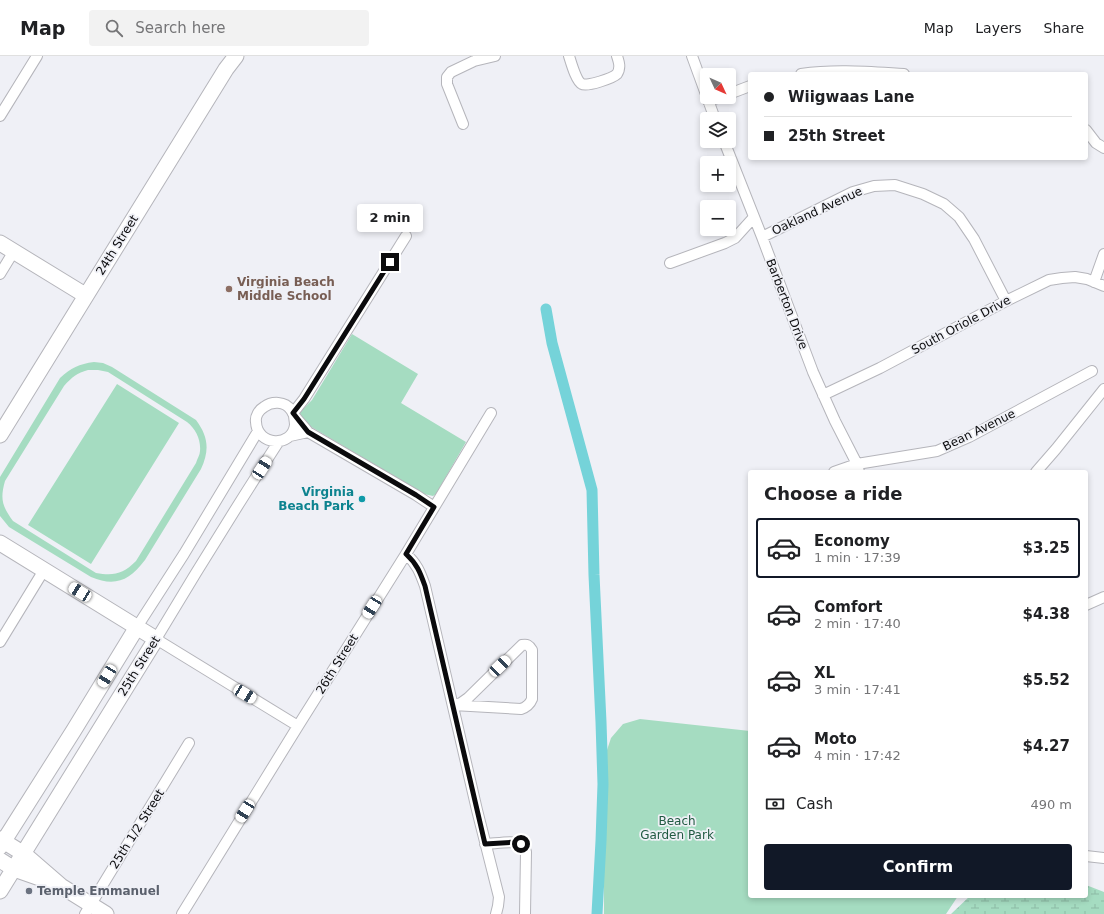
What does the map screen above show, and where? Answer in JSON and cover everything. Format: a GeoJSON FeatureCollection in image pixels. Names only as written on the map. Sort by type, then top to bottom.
{"type":"FeatureCollection","features":[{"type":"Feature","properties":{"kind":"street"},"geometry":{"type":"LineString","coordinates":[[0,116],[37,56]]}},
{"type":"Feature","properties":{"kind":"street","name":"24th Street"},"geometry":{"type":"LineString","coordinates":[[0,435],[226,69],[236,56]]}},
{"type":"Feature","properties":{"kind":"street"},"geometry":{"type":"LineString","coordinates":[[463,124],[446,84],[447,77],[451,72],[474,61],[495,56]]}},
{"type":"Feature","properties":{"kind":"street"},"geometry":{"type":"LineString","coordinates":[[569,56],[578,81],[587,85],[613,77],[620,68],[620,63],[617,56]]}},
{"type":"Feature","properties":{"kind":"street"},"geometry":{"type":"LineString","coordinates":[[692,56],[700,78]]}},
{"type":"Feature","properties":{"kind":"street"},"geometry":{"type":"LineString","coordinates":[[816,72],[859,72]]}},
{"type":"Feature","properties":{"kind":"street"},"geometry":{"type":"LineString","coordinates":[[736,91],[748,87]]}},
{"type":"Feature","properties":{"kind":"street"},"geometry":{"type":"LineString","coordinates":[[1088,133],[1096,143],[1104,148]]}},
{"type":"Feature","properties":{"kind":"street","name":"Barberton Drive"},"geometry":{"type":"LineString","coordinates":[[727,148],[813,372],[858,468]]}},
{"type":"Feature","properties":{"kind":"street","name":"Oakland Avenue"},"geometry":{"type":"LineString","coordinates":[[762,237],[853,192],[874,186],[895,185],[923,194],[944,204],[959,217],[974,239],[1006,300]]}},
{"type":"Feature","properties":{"kind":"street","name":"Oakland Avenue"},"geometry":{"type":"LineString","coordinates":[[670,263],[735,238],[754,217]]}},
{"type":"Feature","properties":{"kind":"street","name":"25th Street"},"geometry":{"type":"LineString","coordinates":[[290,436],[295,424],[294,414],[406,236]]}},
{"type":"Feature","properties":{"kind":"street"},"geometry":{"type":"LineString","coordinates":[[0,243],[86,295]]}},
{"type":"Feature","properties":{"kind":"street"},"geometry":{"type":"LineString","coordinates":[[0,274],[14,251]]}},
{"type":"Feature","properties":{"kind":"street"},"geometry":{"type":"LineString","coordinates":[[1094,282],[1104,254]]}},
{"type":"Feature","properties":{"kind":"street","name":"South Oriole Drive"},"geometry":{"type":"LineString","coordinates":[[823,395],[880,368],[1006,300],[1049,280],[1075,277],[1104,286]]}},
{"type":"Feature","properties":{"kind":"street","name":"Bean Avenue"},"geometry":{"type":"LineString","coordinates":[[846,470],[937,451],[969,437],[1092,371]]}},
{"type":"Feature","properties":{"kind":"street"},"geometry":{"type":"LineString","coordinates":[[1038,470],[1104,389]]}},
{"type":"Feature","properties":{"kind":"street","name":"25th Street"},"geometry":{"type":"LineString","coordinates":[[1,843],[74,730],[258,432],[256,423],[257,416],[261,409],[268,404],[275,402],[292,403],[300,400],[309,391]]}},
{"type":"Feature","properties":{"kind":"street"},"geometry":{"type":"LineString","coordinates":[[281,403],[287,406],[308,432],[434,507]]}},
{"type":"Feature","properties":{"kind":"street","name":"26th Street"},"geometry":{"type":"LineString","coordinates":[[182,914],[406,554],[491,413]]}},
{"type":"Feature","properties":{"kind":"street"},"geometry":{"type":"LineString","coordinates":[[258,432],[266,439],[273,442],[308,432]]}},
{"type":"Feature","properties":{"kind":"street","name":"25th Street"},"geometry":{"type":"LineString","coordinates":[[0,891],[187,587],[279,441]]}},
{"type":"Feature","properties":{"kind":"street"},"geometry":{"type":"LineString","coordinates":[[0,543],[298,726]]}},
{"type":"Feature","properties":{"kind":"street"},"geometry":{"type":"LineString","coordinates":[[406,554],[415,562],[425,586],[485,844],[499,897],[496,914]]}},
{"type":"Feature","properties":{"kind":"street"},"geometry":{"type":"LineString","coordinates":[[0,642],[44,570]]}},
{"type":"Feature","properties":{"kind":"street"},"geometry":{"type":"LineString","coordinates":[[1088,604],[1104,598]]}},
{"type":"Feature","properties":{"kind":"street"},"geometry":{"type":"LineString","coordinates":[[526,644],[530,646],[532,650],[532,698],[525,708],[452,705],[461,703],[468,698],[522,645],[526,644]]}},
{"type":"Feature","properties":{"kind":"street","name":"25th 1/2 Street"},"geometry":{"type":"LineString","coordinates":[[88,909],[189,743]]}},
{"type":"Feature","properties":{"kind":"street"},"geometry":{"type":"LineString","coordinates":[[485,844],[516,842],[525,848],[525,914]]}},
{"type":"Feature","properties":{"kind":"street"},"geometry":{"type":"LineString","coordinates":[[1,843],[24,854],[88,909],[106,914]]}},
{"type":"Feature","properties":{"kind":"street"},"geometry":{"type":"LineString","coordinates":[[1088,856],[1104,858]]}},
{"type":"Feature","properties":{"kind":"street"},"geometry":{"type":"LineString","coordinates":[[0,860],[14,869],[61,886]]}},
{"type":"Feature","properties":{"kind":"green space"},"geometry":{"type":"Polygon","coordinates":[[[352,334],[418,374],[401,403],[466,442],[436,494],[433,496],[424,494],[303,422],[298,416],[299,413],[312,400],[352,334]]]}},
{"type":"Feature","properties":{"kind":"green space"},"geometry":{"type":"Polygon","coordinates":[[[89,363],[103,363],[112,367],[196,420],[203,432],[207,449],[201,469],[145,560],[133,573],[114,582],[107,582],[91,577],[9,527],[0,516],[0,477],[60,378],[76,367],[89,363]],[[98,370],[81,372],[64,386],[5,481],[2,498],[6,511],[13,521],[96,573],[113,574],[127,569],[136,561],[196,463],[200,454],[200,447],[199,439],[195,431],[187,422],[108,372],[98,370]]]}},
{"type":"Feature","properties":{"kind":"green space"},"geometry":{"type":"Polygon","coordinates":[[[117,384],[179,423],[91,564],[28,525],[117,384]]]}},
{"type":"Feature","properties":{"kind":"green space","name":"Beach Garden Park"},"geometry":{"type":"Polygon","coordinates":[[[640,719],[748,731],[748,898],[957,898],[946,914],[604,914],[604,759],[611,738],[623,724],[640,719]]]}},
{"type":"Feature","properties":{"kind":"green space"},"geometry":{"type":"Polygon","coordinates":[[[1088,886],[1104,892],[1104,914],[951,914],[968,898],[1088,898],[1088,886]]]}},
{"type":"Feature","properties":{"kind":"waterway"},"geometry":{"type":"LineString","coordinates":[[546,309],[552,343],[592,490],[603,784],[597,914]]}},
{"type":"Feature","properties":{"kind":"place","name":"Virginia Beach Middle School"},"geometry":{"type":"Point","coordinates":[229,289]}},
{"type":"Feature","properties":{"kind":"place","name":"Virginia Beach Park"},"geometry":{"type":"Point","coordinates":[362,499]}},
{"type":"Feature","properties":{"kind":"place","name":"Temple Emmanuel"},"geometry":{"type":"Point","coordinates":[29,891]}},
{"type":"Feature","properties":{"kind":"route"},"geometry":{"type":"LineString","coordinates":[[390,262],[304,399],[293,413],[308,432],[434,507],[406,554],[415,562],[425,586],[485,844],[516,842],[521,844]]}}]}
